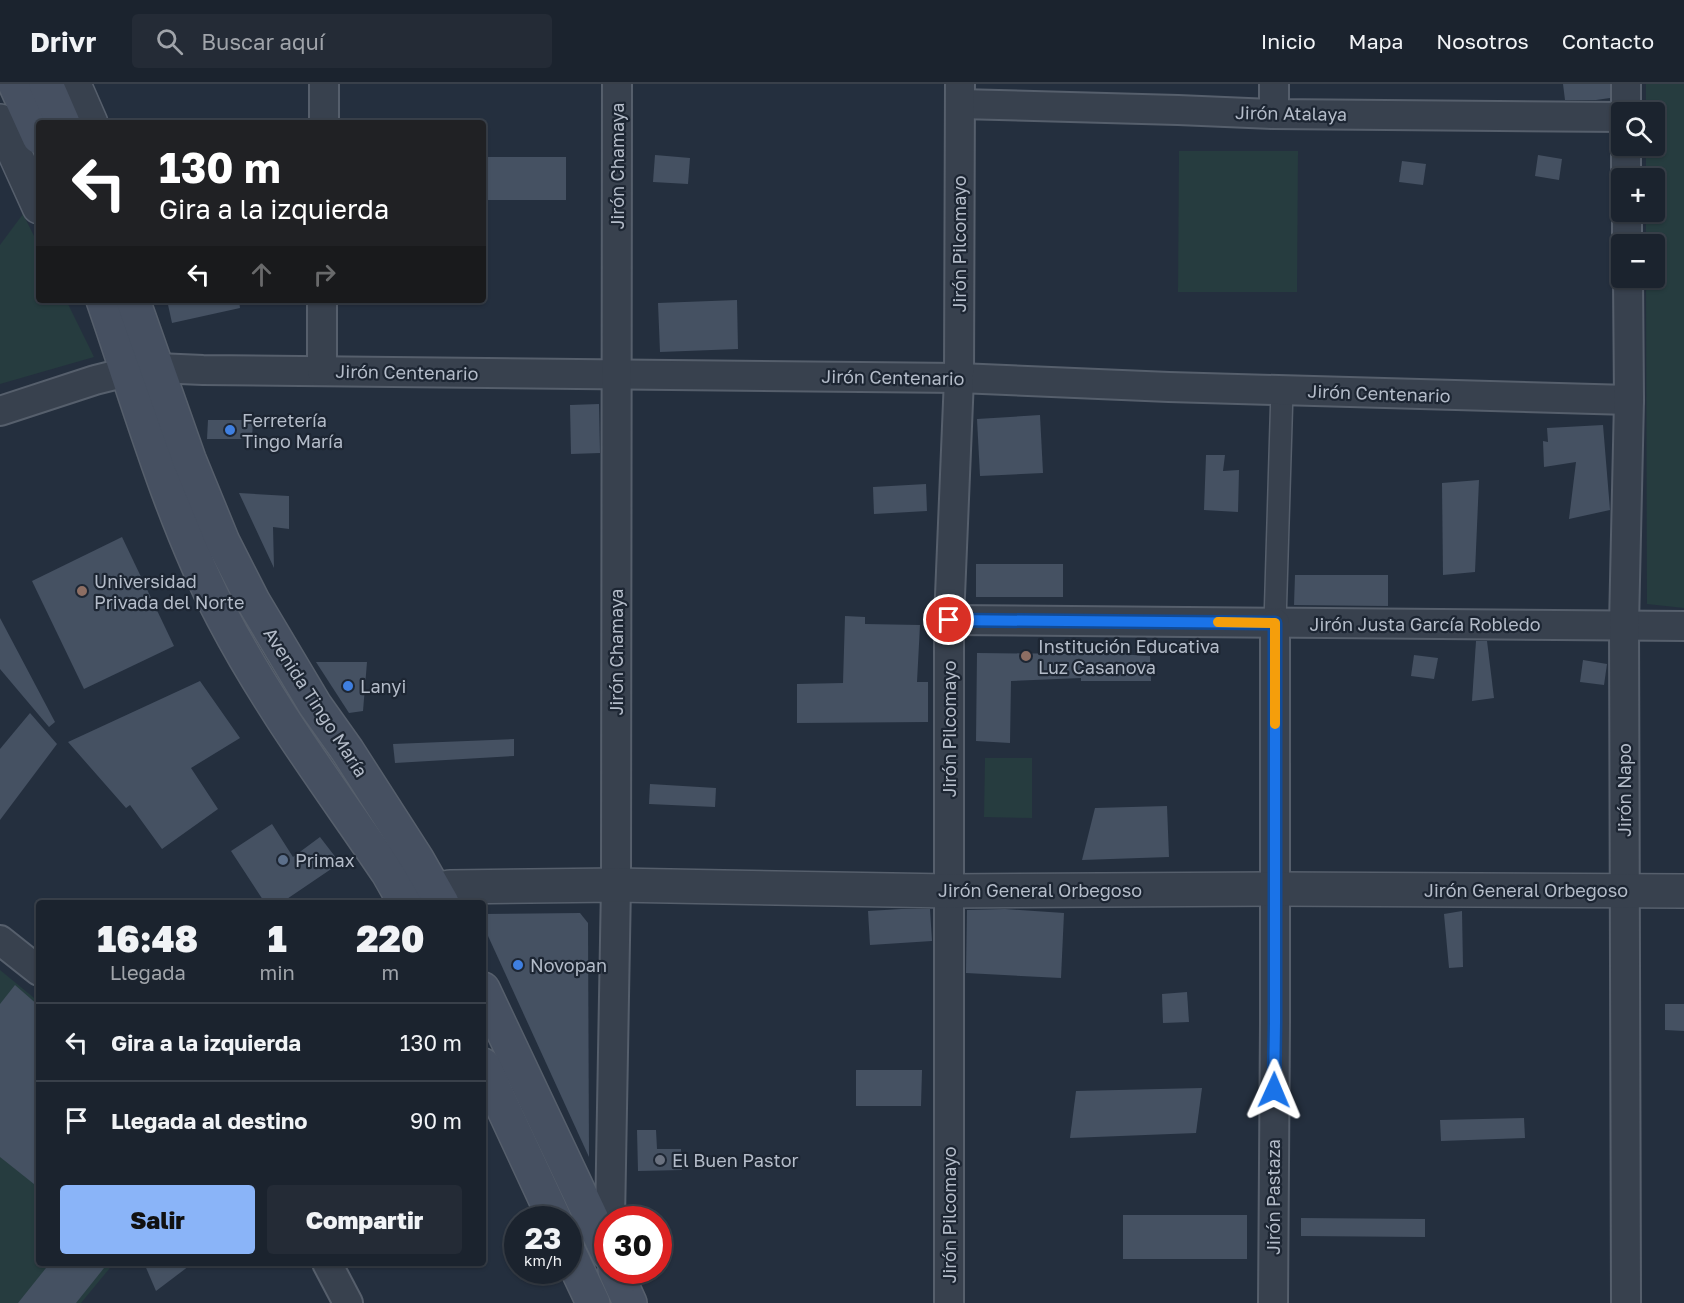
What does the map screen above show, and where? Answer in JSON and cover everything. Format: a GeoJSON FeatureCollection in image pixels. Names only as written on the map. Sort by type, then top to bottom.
{"type":"FeatureCollection","features":[{"type":"Feature","properties":{"kind":"main road"},"geometry":{"type":"LineString","coordinates":[[15,84],[36,130]]}},
{"type":"Feature","properties":{"kind":"main road"},"geometry":{"type":"LineString","coordinates":[[46,84],[62,120]]}},
{"type":"Feature","properties":{"kind":"main road","name":"Avenida Tingo María"},"geometry":{"type":"LineString","coordinates":[[109,303],[133,315],[142,370],[174,508],[196,562],[223,618],[288,726],[388,873],[401,900]]}},
{"type":"Feature","properties":{"kind":"main road","name":"Avenida Tingo María"},"geometry":{"type":"LineString","coordinates":[[142,370],[189,459],[223,542],[265,624],[439,896]]}},
{"type":"Feature","properties":{"kind":"main road"},"geometry":{"type":"LineString","coordinates":[[288,726],[315,705]]}},
{"type":"Feature","properties":{"kind":"main road"},"geometry":{"type":"LineString","coordinates":[[486,994],[594,1223]]}},
{"type":"Feature","properties":{"kind":"main road"},"geometry":{"type":"LineString","coordinates":[[486,1071],[548,1206]]}},
{"type":"Feature","properties":{"kind":"main road"},"geometry":{"type":"LineString","coordinates":[[582,1280],[593,1303]]}},
{"type":"Feature","properties":{"kind":"main road"},"geometry":{"type":"LineString","coordinates":[[621,1284],[630,1303]]}},
{"type":"Feature","properties":{"kind":"street"},"geometry":{"type":"LineString","coordinates":[[74,84],[90,120]]}},
{"type":"Feature","properties":{"kind":"street"},"geometry":{"type":"LineString","coordinates":[[324,84],[324,120]]}},
{"type":"Feature","properties":{"kind":"street","name":"Jirón Chamaya"},"geometry":{"type":"LineString","coordinates":[[610,1206],[616,885],[617,84]]}},
{"type":"Feature","properties":{"kind":"street"},"geometry":{"type":"LineString","coordinates":[[1274,84],[1274,114]]}},
{"type":"Feature","properties":{"kind":"street"},"geometry":{"type":"LineString","coordinates":[[1626,84],[1626,102]]}},
{"type":"Feature","properties":{"kind":"street","name":"Jirón Atalaya"},"geometry":{"type":"LineString","coordinates":[[960,94],[1178,110],[1274,114],[1611,117]]}},
{"type":"Feature","properties":{"kind":"street","name":"Jirón Pilcomayo"},"geometry":{"type":"LineString","coordinates":[[949,1303],[949,620],[959,378],[960,94]]}},
{"type":"Feature","properties":{"kind":"street"},"geometry":{"type":"LineString","coordinates":[[0,121],[36,200]]}},
{"type":"Feature","properties":{"kind":"street","name":"Jirón Napo"},"geometry":{"type":"LineString","coordinates":[[1626,1303],[1624,625],[1629,400],[1628,288]]}},
{"type":"Feature","properties":{"kind":"street","name":"Avenida Tingo María"},"geometry":{"type":"LineString","coordinates":[[99,303],[133,315]]}},
{"type":"Feature","properties":{"kind":"street"},"geometry":{"type":"LineString","coordinates":[[322,303],[322,371]]}},
{"type":"Feature","properties":{"kind":"street","name":"Jirón Centenario"},"geometry":{"type":"LineString","coordinates":[[0,411],[95,380],[142,370],[959,378],[1169,387],[1629,400]]}},
{"type":"Feature","properties":{"kind":"street"},"geometry":{"type":"LineString","coordinates":[[1275,623],[1282,390]]}},
{"type":"Feature","properties":{"kind":"street","name":"Jirón Justa García Robledo"},"geometry":{"type":"LineString","coordinates":[[949,620],[1684,626]]}},
{"type":"Feature","properties":{"kind":"street","name":"Jirón Pastaza"},"geometry":{"type":"LineString","coordinates":[[1272,1303],[1275,623]]}},
{"type":"Feature","properties":{"kind":"street","name":"Jirón General Orbegoso"},"geometry":{"type":"LineString","coordinates":[[414,900],[439,896],[450,887],[616,885],[949,891],[1275,889],[1684,891]]}},
{"type":"Feature","properties":{"kind":"street"},"geometry":{"type":"LineString","coordinates":[[0,940],[36,969]]}},
{"type":"Feature","properties":{"kind":"street"},"geometry":{"type":"LineString","coordinates":[[329,1266],[348,1303]]}},
{"type":"Feature","properties":{"kind":"green space"},"geometry":{"type":"Polygon","coordinates":[[[1646,84],[1684,84],[1684,608],[1647,604],[1646,288],[1665,288],[1665,234],[1646,234],[1646,222],[1665,222],[1665,168],[1646,168],[1646,156],[1665,156],[1665,102],[1646,102],[1646,84]]]}},
{"type":"Feature","properties":{"kind":"green space"},"geometry":{"type":"Polygon","coordinates":[[[1179,151],[1298,151],[1297,292],[1178,292],[1179,151]]]}},
{"type":"Feature","properties":{"kind":"green space"},"geometry":{"type":"Polygon","coordinates":[[[23,214],[36,240],[36,303],[67,303],[94,357],[0,384],[0,245],[23,214]]]}},
{"type":"Feature","properties":{"kind":"green space"},"geometry":{"type":"Polygon","coordinates":[[[985,758],[1032,758],[1032,818],[984,817],[985,758]]]}},
{"type":"Feature","properties":{"kind":"green space"},"geometry":{"type":"Polygon","coordinates":[[[0,970],[36,1000],[36,1266],[112,1266],[81,1303],[0,1303],[0,970]]]}},
{"type":"Feature","properties":{"kind":"building"},"geometry":{"type":"Polygon","coordinates":[[[1563,84],[1610,84],[1610,98],[1565,100],[1563,84]]]}},
{"type":"Feature","properties":{"kind":"building"},"geometry":{"type":"Polygon","coordinates":[[[655,155],[690,158],[688,184],[653,182],[655,155]]]}},
{"type":"Feature","properties":{"kind":"building"},"geometry":{"type":"Polygon","coordinates":[[[1538,155],[1562,159],[1559,180],[1535,176],[1538,155]]]}},
{"type":"Feature","properties":{"kind":"building"},"geometry":{"type":"Polygon","coordinates":[[[486,157],[566,157],[566,200],[486,200],[486,157]]]}},
{"type":"Feature","properties":{"kind":"building"},"geometry":{"type":"Polygon","coordinates":[[[1402,161],[1426,164],[1423,185],[1399,182],[1402,161]]]}},
{"type":"Feature","properties":{"kind":"building"},"geometry":{"type":"Polygon","coordinates":[[[737,300],[738,349],[660,352],[658,303],[737,300]]]}},
{"type":"Feature","properties":{"kind":"building"},"geometry":{"type":"Polygon","coordinates":[[[168,303],[239,303],[240,308],[172,323],[168,303]]]}},
{"type":"Feature","properties":{"kind":"building"},"geometry":{"type":"Polygon","coordinates":[[[599,404],[600,453],[571,454],[570,405],[599,404]]]}},
{"type":"Feature","properties":{"kind":"building"},"geometry":{"type":"Polygon","coordinates":[[[1040,415],[1043,473],[980,476],[977,419],[1040,415]]]}},
{"type":"Feature","properties":{"kind":"building","name":"Ferretería Tingo María"},"geometry":{"type":"Polygon","coordinates":[[[208,420],[253,420],[252,439],[207,439],[208,420]]]}},
{"type":"Feature","properties":{"kind":"building"},"geometry":{"type":"Polygon","coordinates":[[[1603,425],[1610,510],[1569,519],[1576,462],[1544,467],[1543,441],[1548,442],[1547,428],[1603,425]]]}},
{"type":"Feature","properties":{"kind":"building"},"geometry":{"type":"Polygon","coordinates":[[[1206,455],[1225,455],[1223,471],[1239,470],[1238,512],[1204,510],[1206,455]]]}},
{"type":"Feature","properties":{"kind":"building"},"geometry":{"type":"Polygon","coordinates":[[[1479,480],[1475,572],[1443,575],[1442,483],[1479,480]]]}},
{"type":"Feature","properties":{"kind":"building"},"geometry":{"type":"Polygon","coordinates":[[[926,484],[927,511],[874,514],[873,487],[926,484]]]}},
{"type":"Feature","properties":{"kind":"building"},"geometry":{"type":"Polygon","coordinates":[[[239,493],[289,496],[289,529],[273,527],[274,568],[239,493]]]}},
{"type":"Feature","properties":{"kind":"building"},"geometry":{"type":"Polygon","coordinates":[[[122,537],[174,646],[84,689],[32,581],[122,537]]]}},
{"type":"Feature","properties":{"kind":"building"},"geometry":{"type":"Polygon","coordinates":[[[976,564],[1063,564],[1063,597],[976,597],[976,564]]]}},
{"type":"Feature","properties":{"kind":"building"},"geometry":{"type":"Polygon","coordinates":[[[1295,575],[1388,575],[1388,606],[1294,605],[1295,575]]]}},
{"type":"Feature","properties":{"kind":"building"},"geometry":{"type":"Polygon","coordinates":[[[845,616],[865,617],[865,624],[920,625],[917,682],[928,682],[928,722],[797,723],[797,684],[843,683],[845,616]]]}},
{"type":"Feature","properties":{"kind":"building"},"geometry":{"type":"Polygon","coordinates":[[[0,618],[55,722],[49,727],[0,669],[0,618]]]}},
{"type":"Feature","properties":{"kind":"building"},"geometry":{"type":"Polygon","coordinates":[[[1476,641],[1487,641],[1494,698],[1472,701],[1476,641]]]}},
{"type":"Feature","properties":{"kind":"building"},"geometry":{"type":"Polygon","coordinates":[[[1085,652],[1150,656],[1151,681],[1081,681],[1081,678],[1011,681],[1010,743],[976,741],[977,653],[1085,654],[1085,652]]]}},
{"type":"Feature","properties":{"kind":"building"},"geometry":{"type":"Polygon","coordinates":[[[1414,655],[1438,658],[1434,679],[1411,676],[1414,655]]]}},
{"type":"Feature","properties":{"kind":"building"},"geometry":{"type":"Polygon","coordinates":[[[1583,660],[1607,664],[1604,685],[1580,682],[1583,660]]]}},
{"type":"Feature","properties":{"kind":"building","name":"Lanyi"},"geometry":{"type":"Polygon","coordinates":[[[316,662],[367,662],[363,711],[349,713],[316,662]]]}},
{"type":"Feature","properties":{"kind":"building"},"geometry":{"type":"Polygon","coordinates":[[[200,681],[240,738],[191,768],[218,809],[162,849],[130,805],[126,808],[68,742],[200,681]]]}},
{"type":"Feature","properties":{"kind":"building"},"geometry":{"type":"Polygon","coordinates":[[[30,713],[57,744],[0,820],[0,749],[30,713]]]}},
{"type":"Feature","properties":{"kind":"building"},"geometry":{"type":"Polygon","coordinates":[[[514,739],[514,756],[395,763],[393,744],[514,739]]]}},
{"type":"Feature","properties":{"kind":"building"},"geometry":{"type":"Polygon","coordinates":[[[650,784],[716,788],[715,807],[649,804],[650,784]]]}},
{"type":"Feature","properties":{"kind":"building"},"geometry":{"type":"Polygon","coordinates":[[[1167,806],[1169,857],[1082,860],[1095,808],[1167,806]]]}},
{"type":"Feature","properties":{"kind":"building"},"geometry":{"type":"Polygon","coordinates":[[[272,824],[293,857],[320,837],[340,863],[285,900],[263,900],[231,851],[272,824]]]}},
{"type":"Feature","properties":{"kind":"building"},"geometry":{"type":"Polygon","coordinates":[[[930,909],[932,941],[870,945],[868,911],[930,909]]]}},
{"type":"Feature","properties":{"kind":"building"},"geometry":{"type":"Polygon","coordinates":[[[1005,909],[1064,913],[1061,978],[966,973],[967,910],[1005,909]]]}},
{"type":"Feature","properties":{"kind":"building"},"geometry":{"type":"Polygon","coordinates":[[[1462,911],[1463,967],[1449,968],[1444,914],[1462,911]]]}},
{"type":"Feature","properties":{"kind":"building"},"geometry":{"type":"Polygon","coordinates":[[[580,913],[588,923],[589,1157],[486,932],[486,914],[580,913]]]}},
{"type":"Feature","properties":{"kind":"building"},"geometry":{"type":"Polygon","coordinates":[[[15,985],[36,1003],[36,1186],[0,1157],[0,1004],[15,985]]]}},
{"type":"Feature","properties":{"kind":"building"},"geometry":{"type":"Polygon","coordinates":[[[1187,992],[1189,1022],[1163,1023],[1162,994],[1187,992]]]}},
{"type":"Feature","properties":{"kind":"building"},"geometry":{"type":"Polygon","coordinates":[[[1665,1004],[1684,1004],[1684,1031],[1665,1030],[1665,1004]]]}},
{"type":"Feature","properties":{"kind":"building"},"geometry":{"type":"Polygon","coordinates":[[[856,1070],[922,1070],[921,1106],[856,1106],[856,1070]]]}},
{"type":"Feature","properties":{"kind":"building"},"geometry":{"type":"Polygon","coordinates":[[[1202,1088],[1196,1133],[1070,1138],[1076,1091],[1202,1088]]]}},
{"type":"Feature","properties":{"kind":"building"},"geometry":{"type":"Polygon","coordinates":[[[1524,1118],[1525,1138],[1441,1141],[1440,1120],[1524,1118]]]}},
{"type":"Feature","properties":{"kind":"building","name":"El Buen Pastor"},"geometry":{"type":"Polygon","coordinates":[[[637,1130],[656,1130],[657,1149],[681,1149],[682,1170],[638,1171],[637,1130]]]}},
{"type":"Feature","properties":{"kind":"building"},"geometry":{"type":"Polygon","coordinates":[[[1123,1215],[1247,1215],[1247,1259],[1123,1259],[1123,1215]]]}},
{"type":"Feature","properties":{"kind":"building"},"geometry":{"type":"Polygon","coordinates":[[[1301,1218],[1425,1219],[1425,1237],[1301,1236],[1301,1218]]]}},
{"type":"Feature","properties":{"kind":"building"},"geometry":{"type":"Polygon","coordinates":[[[48,1266],[106,1266],[76,1303],[18,1303],[48,1266]]]}},
{"type":"Feature","properties":{"kind":"building"},"geometry":{"type":"Polygon","coordinates":[[[145,1266],[189,1266],[156,1291],[145,1266]]]}},
{"type":"Feature","properties":{"kind":"slow traffic"},"geometry":{"type":"LineString","coordinates":[[1218,622],[1275,623],[1275,724]]}},
{"type":"Feature","properties":{"kind":"place","name":"Ferretería Tingo María"},"geometry":{"type":"Point","coordinates":[230,430]}},
{"type":"Feature","properties":{"kind":"place","name":"Universidad Privada del Norte"},"geometry":{"type":"Point","coordinates":[82,591]}},
{"type":"Feature","properties":{"kind":"place","name":"Institución Educativa Luz Casanova"},"geometry":{"type":"Point","coordinates":[1026,656]}},
{"type":"Feature","properties":{"kind":"place","name":"Lanyi"},"geometry":{"type":"Point","coordinates":[348,686]}},
{"type":"Feature","properties":{"kind":"place","name":"Primax"},"geometry":{"type":"Point","coordinates":[283,860]}},
{"type":"Feature","properties":{"kind":"place","name":"Novopan"},"geometry":{"type":"Point","coordinates":[518,965]}},
{"type":"Feature","properties":{"kind":"place","name":"El Buen Pastor"},"geometry":{"type":"Point","coordinates":[660,1160]}},
{"type":"Feature","properties":{"kind":"route"},"geometry":{"type":"LineString","coordinates":[[949,620],[1275,623],[1274,1090]]}}]}
